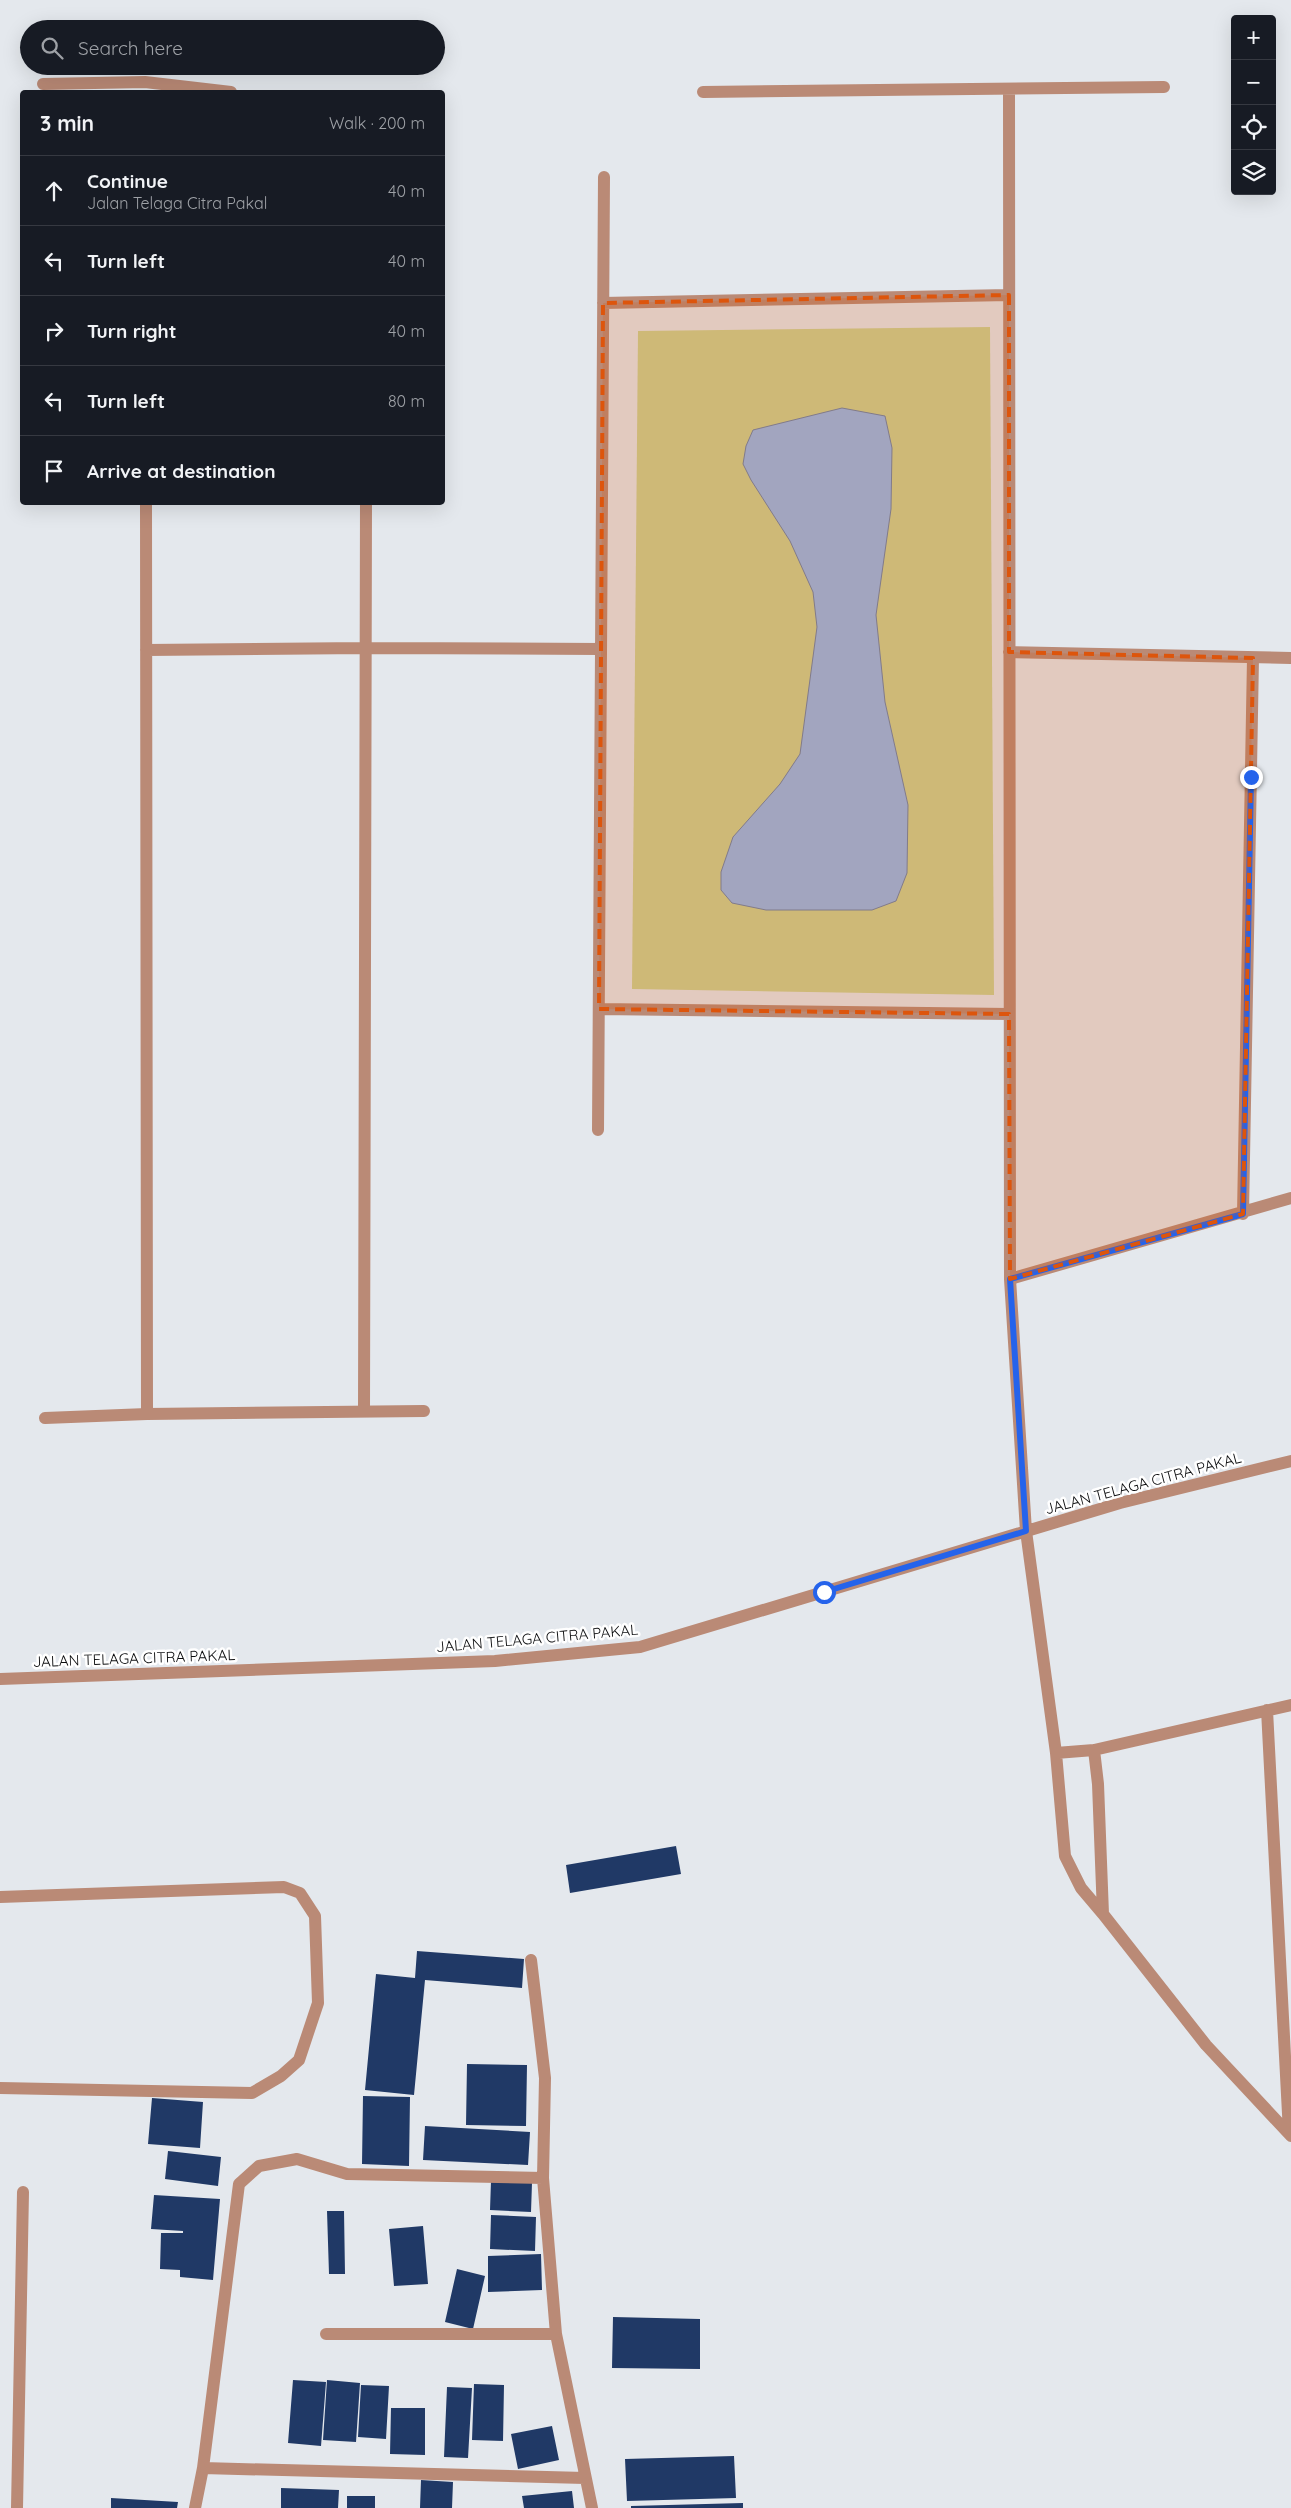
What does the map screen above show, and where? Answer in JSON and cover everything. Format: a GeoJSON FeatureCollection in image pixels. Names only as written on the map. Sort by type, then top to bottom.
{"type":"FeatureCollection","features":[{"type":"Feature","properties":{"kind":"street"},"geometry":{"type":"LineString","coordinates":[[43,84],[197,90]]}},
{"type":"Feature","properties":{"kind":"street"},"geometry":{"type":"LineString","coordinates":[[703,92],[1164,87]]}},
{"type":"Feature","properties":{"kind":"street"},"geometry":{"type":"LineString","coordinates":[[1009,89],[1010,1279],[1026,1531],[1056,1753],[1065,1856],[1081,1888],[1104,1914],[1206,2045],[1290,2135]]}},
{"type":"Feature","properties":{"kind":"street"},"geometry":{"type":"LineString","coordinates":[[598,1130],[604,176]]}},
{"type":"Feature","properties":{"kind":"street"},"geometry":{"type":"LineString","coordinates":[[603,303],[1009,296]]}},
{"type":"Feature","properties":{"kind":"street"},"geometry":{"type":"LineString","coordinates":[[146,505],[147,1414]]}},
{"type":"Feature","properties":{"kind":"street"},"geometry":{"type":"LineString","coordinates":[[364,1411],[366,505]]}},
{"type":"Feature","properties":{"kind":"street"},"geometry":{"type":"LineString","coordinates":[[146,650],[365,648],[601,649]]}},
{"type":"Feature","properties":{"kind":"street"},"geometry":{"type":"LineString","coordinates":[[1009,652],[1291,658]]}},
{"type":"Feature","properties":{"kind":"street"},"geometry":{"type":"LineString","coordinates":[[1243,1214],[1253,658]]}},
{"type":"Feature","properties":{"kind":"street"},"geometry":{"type":"LineString","coordinates":[[598,1009],[1009,1014]]}},
{"type":"Feature","properties":{"kind":"street"},"geometry":{"type":"LineString","coordinates":[[1010,1279],[1243,1214],[1291,1198]]}},
{"type":"Feature","properties":{"kind":"street"},"geometry":{"type":"LineString","coordinates":[[45,1418],[147,1414],[424,1411]]}},
{"type":"Feature","properties":{"kind":"street","name":"JALAN TELAGA CITRA PAKAL"},"geometry":{"type":"LineString","coordinates":[[0,1679],[495,1661],[640,1648],[1120,1503],[1291,1461]]}},
{"type":"Feature","properties":{"kind":"street"},"geometry":{"type":"LineString","coordinates":[[1056,1753],[1094,1750],[1291,1705]]}},
{"type":"Feature","properties":{"kind":"street"},"geometry":{"type":"LineString","coordinates":[[1268,1710],[1290,2135]]}},
{"type":"Feature","properties":{"kind":"street"},"geometry":{"type":"LineString","coordinates":[[1094,1750],[1098,1784],[1104,1914]]}},
{"type":"Feature","properties":{"kind":"street"},"geometry":{"type":"LineString","coordinates":[[0,1897],[284,1887],[300,1893],[315,1916],[318,2003],[299,2060],[281,2076],[252,2093],[0,2088]]}},
{"type":"Feature","properties":{"kind":"street"},"geometry":{"type":"LineString","coordinates":[[531,1960],[544,2078],[544,2178],[556,2334],[592,2508]]}},
{"type":"Feature","properties":{"kind":"street"},"geometry":{"type":"LineString","coordinates":[[195,2508],[203,2468],[239,2184],[259,2166],[296,2159],[347,2174],[544,2178]]}},
{"type":"Feature","properties":{"kind":"street"},"geometry":{"type":"LineString","coordinates":[[17,2508],[22,2192]]}},
{"type":"Feature","properties":{"kind":"street"},"geometry":{"type":"LineString","coordinates":[[326,2334],[556,2334]]}},
{"type":"Feature","properties":{"kind":"street"},"geometry":{"type":"LineString","coordinates":[[203,2468],[585,2478]]}},
{"type":"Feature","properties":{"kind":"highlighted area"},"geometry":{"type":"Polygon","coordinates":[[[1009,295],[1009,652],[1253,658],[1243,1214],[1010,1279],[1009,1014],[599,1009],[603,303],[1009,295]]]}},
{"type":"Feature","properties":{"kind":"green space"},"geometry":{"type":"Polygon","coordinates":[[[990,327],[994,995],[632,989],[638,331],[990,327]]]}},
{"type":"Feature","properties":{"kind":"water"},"geometry":{"type":"Polygon","coordinates":[[[842,408],[885,416],[892,448],[891,509],[876,615],[885,702],[908,805],[907,873],[896,901],[872,910],[766,910],[732,903],[721,890],[721,872],[733,837],[780,784],[800,754],[817,627],[813,592],[790,541],[751,480],[743,464],[746,446],[753,430],[842,408]]]}},
{"type":"Feature","properties":{"kind":"building"},"geometry":{"type":"Polygon","coordinates":[[[676,1846],[681,1874],[570,1893],[566,1865],[676,1846]]]}},
{"type":"Feature","properties":{"kind":"building"},"geometry":{"type":"Polygon","coordinates":[[[417,1951],[524,1959],[522,1988],[425,1980],[414,2095],[365,2090],[376,1974],[415,1978],[417,1951]]]}},
{"type":"Feature","properties":{"kind":"building"},"geometry":{"type":"Polygon","coordinates":[[[467,2064],[527,2065],[526,2126],[466,2125],[467,2064]]]}},
{"type":"Feature","properties":{"kind":"building"},"geometry":{"type":"Polygon","coordinates":[[[363,2096],[410,2097],[409,2166],[362,2164],[363,2096]]]}},
{"type":"Feature","properties":{"kind":"building"},"geometry":{"type":"Polygon","coordinates":[[[152,2098],[203,2102],[200,2148],[148,2144],[152,2098]]]}},
{"type":"Feature","properties":{"kind":"building"},"geometry":{"type":"Polygon","coordinates":[[[425,2126],[530,2132],[528,2165],[423,2160],[425,2126]]]}},
{"type":"Feature","properties":{"kind":"building"},"geometry":{"type":"Polygon","coordinates":[[[168,2151],[221,2157],[218,2186],[165,2179],[168,2151]]]}},
{"type":"Feature","properties":{"kind":"building"},"geometry":{"type":"Polygon","coordinates":[[[491,2181],[532,2183],[531,2212],[490,2210],[491,2181]]]}},
{"type":"Feature","properties":{"kind":"building"},"geometry":{"type":"Polygon","coordinates":[[[154,2195],[220,2199],[213,2280],[180,2277],[180,2270],[160,2269],[161,2233],[183,2233],[183,2231],[151,2229],[154,2195]]]}},
{"type":"Feature","properties":{"kind":"building"},"geometry":{"type":"Polygon","coordinates":[[[327,2211],[344,2211],[345,2274],[329,2274],[327,2211]]]}},
{"type":"Feature","properties":{"kind":"building"},"geometry":{"type":"Polygon","coordinates":[[[491,2215],[536,2217],[535,2251],[490,2249],[491,2215]]]}},
{"type":"Feature","properties":{"kind":"building"},"geometry":{"type":"Polygon","coordinates":[[[423,2226],[428,2284],[394,2286],[389,2229],[423,2226]]]}},
{"type":"Feature","properties":{"kind":"building"},"geometry":{"type":"Polygon","coordinates":[[[541,2254],[542,2290],[488,2292],[488,2256],[541,2254]]]}},
{"type":"Feature","properties":{"kind":"building"},"geometry":{"type":"Polygon","coordinates":[[[457,2269],[485,2276],[473,2329],[445,2322],[457,2269]]]}},
{"type":"Feature","properties":{"kind":"building"},"geometry":{"type":"Polygon","coordinates":[[[613,2317],[700,2319],[700,2369],[612,2368],[613,2317]]]}},
{"type":"Feature","properties":{"kind":"building"},"geometry":{"type":"Polygon","coordinates":[[[293,2380],[326,2382],[321,2446],[288,2443],[293,2380]]]}},
{"type":"Feature","properties":{"kind":"building"},"geometry":{"type":"Polygon","coordinates":[[[327,2380],[360,2383],[356,2442],[323,2440],[327,2380]]]}},
{"type":"Feature","properties":{"kind":"building"},"geometry":{"type":"Polygon","coordinates":[[[474,2384],[504,2385],[503,2441],[472,2440],[474,2384]]]}},
{"type":"Feature","properties":{"kind":"building"},"geometry":{"type":"Polygon","coordinates":[[[361,2385],[389,2386],[386,2439],[358,2437],[361,2385]]]}},
{"type":"Feature","properties":{"kind":"building"},"geometry":{"type":"Polygon","coordinates":[[[447,2387],[472,2388],[468,2458],[444,2457],[447,2387]]]}},
{"type":"Feature","properties":{"kind":"building"},"geometry":{"type":"Polygon","coordinates":[[[391,2408],[425,2408],[425,2455],[390,2454],[391,2408]]]}},
{"type":"Feature","properties":{"kind":"building"},"geometry":{"type":"Polygon","coordinates":[[[552,2426],[559,2460],[518,2469],[511,2434],[552,2426]]]}},
{"type":"Feature","properties":{"kind":"building"},"geometry":{"type":"Polygon","coordinates":[[[734,2456],[736,2498],[627,2501],[625,2459],[734,2456]]]}},
{"type":"Feature","properties":{"kind":"building"},"geometry":{"type":"Polygon","coordinates":[[[421,2480],[453,2482],[452,2508],[420,2508],[421,2480]]]}},
{"type":"Feature","properties":{"kind":"building"},"geometry":{"type":"Polygon","coordinates":[[[281,2488],[339,2490],[338,2508],[281,2508],[281,2488]]]}},
{"type":"Feature","properties":{"kind":"building"},"geometry":{"type":"Polygon","coordinates":[[[572,2491],[574,2508],[524,2508],[522,2496],[572,2491]]]}},
{"type":"Feature","properties":{"kind":"building"},"geometry":{"type":"Polygon","coordinates":[[[347,2496],[375,2496],[375,2508],[347,2508],[347,2496]]]}},
{"type":"Feature","properties":{"kind":"building"},"geometry":{"type":"Polygon","coordinates":[[[111,2498],[178,2502],[177,2508],[111,2508],[111,2498]]]}},
{"type":"Feature","properties":{"kind":"building"},"geometry":{"type":"Polygon","coordinates":[[[743,2503],[743,2508],[631,2508],[631,2506],[743,2503]]]}},
{"type":"Feature","properties":{"kind":"route"},"geometry":{"type":"LineString","coordinates":[[824,1592],[1026,1531],[1010,1279],[1243,1214],[1251,777]]}}]}
